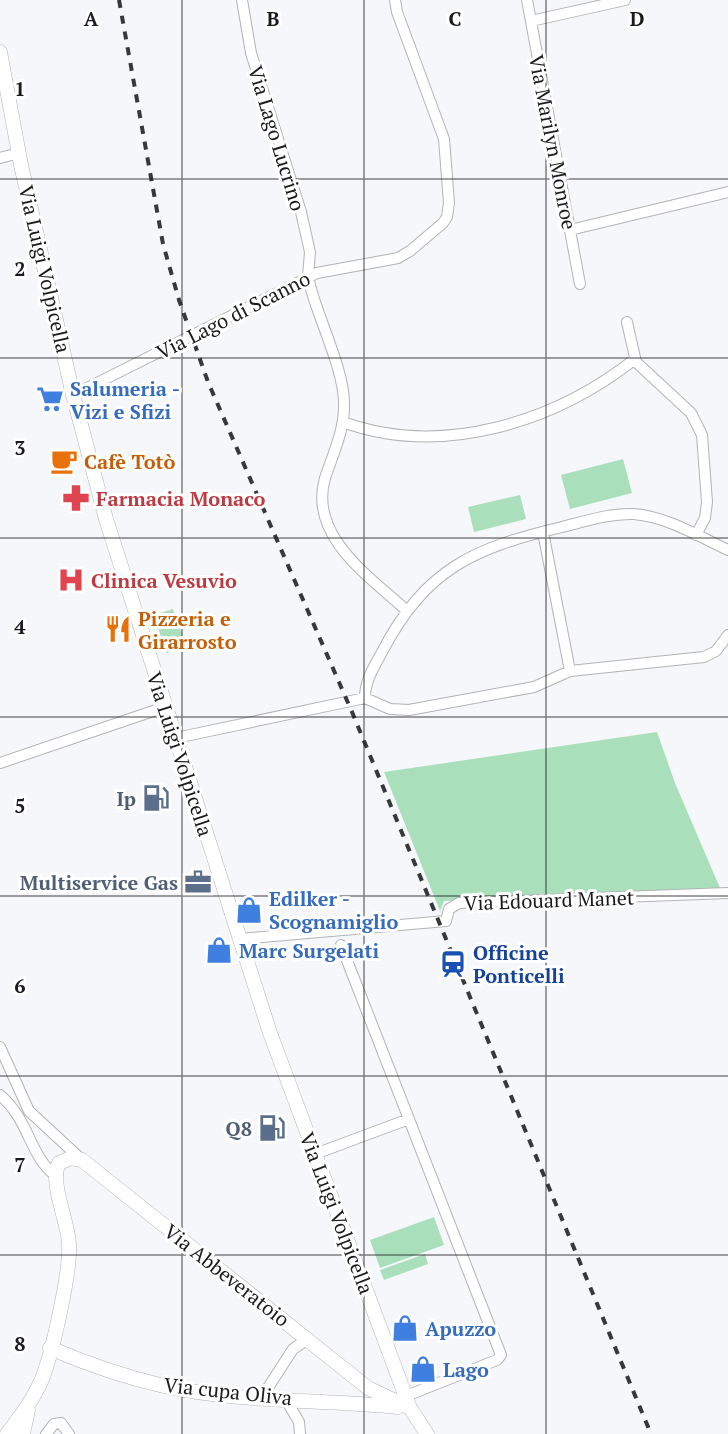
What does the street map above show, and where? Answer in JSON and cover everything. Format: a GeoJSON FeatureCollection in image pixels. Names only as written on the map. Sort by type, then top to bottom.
{"type":"FeatureCollection","features":[{"type":"Feature","properties":{"kind":"street","name":"Via Lago Lucrino"},"geometry":{"type":"LineString","coordinates":[[242,0],[251,53],[301,212],[310,252],[308,277],[342,385],[343,422],[322,491],[325,516],[335,539],[350,559],[406,610]]}},
{"type":"Feature","properties":{"kind":"street","name":"Via Lago di Scanno"},"geometry":{"type":"LineString","coordinates":[[73,395],[308,277],[398,258],[416,247],[447,217],[444,139],[397,12],[395,0]]}},
{"type":"Feature","properties":{"kind":"street","name":"Via Marilyn Monroe"},"geometry":{"type":"LineString","coordinates":[[527,0],[580,284]]}},
{"type":"Feature","properties":{"kind":"street"},"geometry":{"type":"LineString","coordinates":[[531,21],[625,0]]}},
{"type":"Feature","properties":{"kind":"street","name":"Via Luigi Volpicella"},"geometry":{"type":"LineString","coordinates":[[0,52],[19,153],[73,395],[106,519],[270,1033],[408,1402],[427,1434]]}},
{"type":"Feature","properties":{"kind":"street"},"geometry":{"type":"LineString","coordinates":[[0,158],[19,153]]}},
{"type":"Feature","properties":{"kind":"street"},"geometry":{"type":"LineString","coordinates":[[570,230],[728,192]]}},
{"type":"Feature","properties":{"kind":"street"},"geometry":{"type":"LineString","coordinates":[[627,322],[635,359],[644,372],[691,413],[702,435],[707,502],[705,518],[696,535]]}},
{"type":"Feature","properties":{"kind":"street"},"geometry":{"type":"LineString","coordinates":[[343,422],[385,432],[439,435],[485,431],[545,412],[608,378],[635,359]]}},
{"type":"Feature","properties":{"kind":"street"},"geometry":{"type":"LineString","coordinates":[[365,698],[368,679],[406,610],[460,561],[491,547],[609,516],[632,514],[661,519],[728,550]]}},
{"type":"Feature","properties":{"kind":"street"},"geometry":{"type":"LineString","coordinates":[[543,532],[570,671]]}},
{"type":"Feature","properties":{"kind":"street"},"geometry":{"type":"LineString","coordinates":[[176,738],[365,698],[390,709],[409,710],[534,687],[570,671],[704,657],[716,651],[728,635]]}},
{"type":"Feature","properties":{"kind":"street"},"geometry":{"type":"LineString","coordinates":[[0,763],[165,707]]}},
{"type":"Feature","properties":{"kind":"street","name":"Via Edouard Manet"},"geometry":{"type":"LineString","coordinates":[[239,939],[446,921],[448,909],[459,903],[728,893]]}},
{"type":"Feature","properties":{"kind":"street"},"geometry":{"type":"LineString","coordinates":[[340,945],[501,1355],[497,1360],[408,1402]]}},
{"type":"Feature","properties":{"kind":"street","name":"Via Abbeveratoio"},"geometry":{"type":"LineString","coordinates":[[0,1047],[29,1111],[49,1132],[368,1388],[408,1402]]}},
{"type":"Feature","properties":{"kind":"street"},"geometry":{"type":"LineString","coordinates":[[0,1095],[18,1114],[44,1167],[54,1175]]}},
{"type":"Feature","properties":{"kind":"street"},"geometry":{"type":"LineString","coordinates":[[315,1154],[409,1119]]}},
{"type":"Feature","properties":{"kind":"street"},"geometry":{"type":"LineString","coordinates":[[7,1434],[28,1407],[42,1378],[51,1348],[70,1258],[66,1225],[54,1175],[59,1163],[64,1160],[82,1160]]}},
{"type":"Feature","properties":{"kind":"street"},"geometry":{"type":"LineString","coordinates":[[262,1397],[293,1349],[308,1339]]}},
{"type":"Feature","properties":{"kind":"street","name":"Via cupa Oliva"},"geometry":{"type":"LineString","coordinates":[[51,1348],[95,1366],[165,1386],[223,1395],[357,1402],[408,1402]]}},
{"type":"Feature","properties":{"kind":"street"},"geometry":{"type":"LineString","coordinates":[[285,1398],[299,1422],[300,1434]]}},
{"type":"Feature","properties":{"kind":"street"},"geometry":{"type":"LineString","coordinates":[[23,1434],[28,1407]]}},
{"type":"Feature","properties":{"kind":"street"},"geometry":{"type":"LineString","coordinates":[[46,1434],[54,1424],[61,1423],[69,1434]]}},
{"type":"Feature","properties":{"kind":"green space"},"geometry":{"type":"Polygon","coordinates":[[[623,459],[632,493],[570,509],[561,475],[623,459]]]}},
{"type":"Feature","properties":{"kind":"green space"},"geometry":{"type":"Polygon","coordinates":[[[520,495],[526,519],[474,532],[468,507],[520,495]]]}},
{"type":"Feature","properties":{"kind":"green space"},"geometry":{"type":"Polygon","coordinates":[[[173,609],[186,646],[166,653],[154,615],[173,609]]]}},
{"type":"Feature","properties":{"kind":"green space"},"geometry":{"type":"Polygon","coordinates":[[[657,732],[675,783],[720,888],[444,901],[440,911],[384,772],[657,732]]]}},
{"type":"Feature","properties":{"kind":"green space"},"geometry":{"type":"Polygon","coordinates":[[[434,1217],[444,1245],[380,1268],[370,1240],[434,1217]]]}},
{"type":"Feature","properties":{"kind":"green space"},"geometry":{"type":"Polygon","coordinates":[[[425,1254],[428,1264],[384,1280],[380,1270],[425,1254]]]}},
{"type":"Feature","properties":{"kind":"railway"},"geometry":{"type":"LineString","coordinates":[[119,0],[163,244],[179,300],[208,382],[352,712],[651,1434]]}},
{"type":"Feature","properties":{"kind":"place","name":"Salumeria - Vizi e Sfizi"},"geometry":{"type":"Point","coordinates":[50,399]}},
{"type":"Feature","properties":{"kind":"place","name":"Cafè Totò"},"geometry":{"type":"Point","coordinates":[64,461]}},
{"type":"Feature","properties":{"kind":"place","name":"Farmacia Monaco"},"geometry":{"type":"Point","coordinates":[76,498]}},
{"type":"Feature","properties":{"kind":"place","name":"Clinica Vesuvio"},"geometry":{"type":"Point","coordinates":[71,580]}},
{"type":"Feature","properties":{"kind":"place","name":"Pizzeria e Girarrosto"},"geometry":{"type":"Point","coordinates":[118,629]}},
{"type":"Feature","properties":{"kind":"place","name":"Ip"},"geometry":{"type":"Point","coordinates":[156,798]}},
{"type":"Feature","properties":{"kind":"place","name":"Multiservice Gas"},"geometry":{"type":"Point","coordinates":[198,882]}},
{"type":"Feature","properties":{"kind":"place","name":"Edilker - Scognamiglio"},"geometry":{"type":"Point","coordinates":[249,910]}},
{"type":"Feature","properties":{"kind":"place","name":"Marc Surgelati"},"geometry":{"type":"Point","coordinates":[219,950]}},
{"type":"Feature","properties":{"kind":"place","name":"Officine Ponticelli"},"geometry":{"type":"Point","coordinates":[453,964]}},
{"type":"Feature","properties":{"kind":"place","name":"Q8"},"geometry":{"type":"Point","coordinates":[272,1128]}},
{"type":"Feature","properties":{"kind":"place","name":"Apuzzo"},"geometry":{"type":"Point","coordinates":[405,1328]}},
{"type":"Feature","properties":{"kind":"place","name":"Lago"},"geometry":{"type":"Point","coordinates":[423,1369]}}]}
